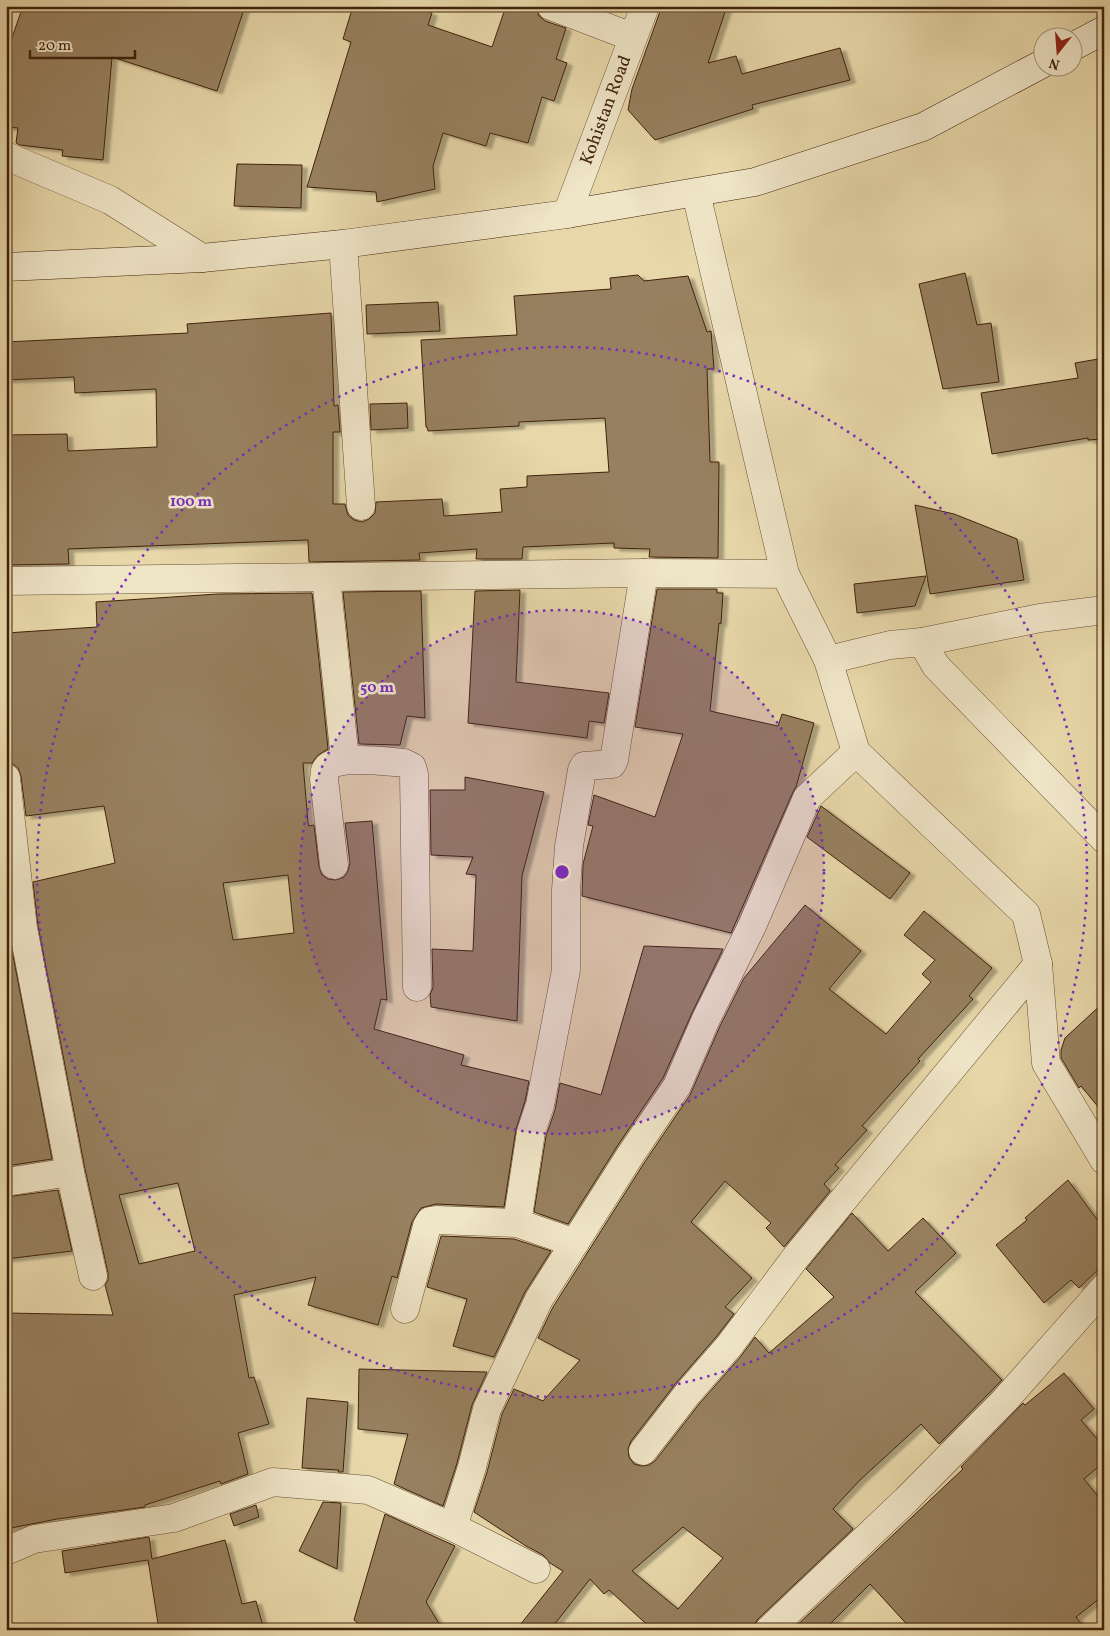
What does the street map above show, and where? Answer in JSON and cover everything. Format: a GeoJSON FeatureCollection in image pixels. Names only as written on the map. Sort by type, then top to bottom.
{"type":"FeatureCollection","features":[{"type":"Feature","properties":{"kind":"street"},"geometry":{"type":"LineString","coordinates":[[551,6],[632,37]]}},
{"type":"Feature","properties":{"kind":"street","name":"Kohistan Road"},"geometry":{"type":"LineString","coordinates":[[567,214],[645,6]]}},
{"type":"Feature","properties":{"kind":"street"},"geometry":{"type":"LineString","coordinates":[[1082,42],[1104,30]]}},
{"type":"Feature","properties":{"kind":"street"},"geometry":{"type":"LineString","coordinates":[[6,267],[202,258],[343,244],[567,214],[755,182],[923,127],[1032,69]]}},
{"type":"Feature","properties":{"kind":"street"},"geometry":{"type":"LineString","coordinates":[[6,156],[110,200],[202,258]]}},
{"type":"Feature","properties":{"kind":"street"},"geometry":{"type":"LineString","coordinates":[[696,193],[785,574],[828,660],[856,752],[1026,914],[1038,964],[1046,1063],[1104,1160]]}},
{"type":"Feature","properties":{"kind":"street"},"geometry":{"type":"LineString","coordinates":[[343,244],[361,506]]}},
{"type":"Feature","properties":{"kind":"street"},"geometry":{"type":"LineString","coordinates":[[6,581],[644,573],[785,574]]}},
{"type":"Feature","properties":{"kind":"street"},"geometry":{"type":"LineString","coordinates":[[518,1223],[531,1132],[540,1105],[566,970],[566,890],[569,846],[582,770],[584,766],[607,766],[612,764],[614,760],[644,573]]}},
{"type":"Feature","properties":{"kind":"street"},"geometry":{"type":"LineString","coordinates":[[326,577],[345,760]]}},
{"type":"Feature","properties":{"kind":"street"},"geometry":{"type":"LineString","coordinates":[[828,660],[890,645],[922,642],[1040,618],[1104,610]]}},
{"type":"Feature","properties":{"kind":"street"},"geometry":{"type":"LineString","coordinates":[[922,642],[936,666],[1104,839]]}},
{"type":"Feature","properties":{"kind":"street"},"geometry":{"type":"LineString","coordinates":[[453,1527],[472,1467],[487,1409],[539,1299],[631,1154],[677,1086],[706,1019],[752,926],[807,798],[856,752]]}},
{"type":"Feature","properties":{"kind":"street"},"geometry":{"type":"LineString","coordinates":[[334,865],[324,779],[325,770],[330,765],[345,760],[404,763],[412,766],[414,774],[417,987]]}},
{"type":"Feature","properties":{"kind":"street"},"geometry":{"type":"LineString","coordinates":[[6,778],[23,928],[70,1172],[93,1276]]}},
{"type":"Feature","properties":{"kind":"street"},"geometry":{"type":"LineString","coordinates":[[643,1452],[688,1393],[729,1346],[796,1257],[1038,964]]}},
{"type":"Feature","properties":{"kind":"street"},"geometry":{"type":"LineString","coordinates":[[6,1182],[70,1172]]}},
{"type":"Feature","properties":{"kind":"street"},"geometry":{"type":"LineString","coordinates":[[405,1309],[427,1226],[430,1221],[518,1223],[575,1243]]}},
{"type":"Feature","properties":{"kind":"street"},"geometry":{"type":"LineString","coordinates":[[769,1630],[906,1500],[1005,1400],[1104,1288]]}},
{"type":"Feature","properties":{"kind":"street"},"geometry":{"type":"LineString","coordinates":[[6,1551],[34,1539],[174,1518],[273,1482],[368,1490],[453,1527],[536,1569]]}},
{"type":"Feature","properties":{"kind":"building"},"geometry":{"type":"Polygon","coordinates":[[[23,6],[245,6],[217,91],[112,57],[103,160],[62,156],[63,150],[20,145],[16,143],[18,128],[6,127],[6,55],[23,6]]]}},
{"type":"Feature","properties":{"kind":"building"},"geometry":{"type":"Polygon","coordinates":[[[353,6],[410,6],[432,13],[428,25],[492,47],[506,6],[536,6],[539,16],[545,21],[566,28],[556,59],[567,63],[554,101],[542,97],[528,143],[490,133],[486,146],[443,133],[433,166],[435,189],[377,202],[376,192],[307,187],[351,42],[343,39],[353,6]]]}},
{"type":"Feature","properties":{"kind":"building"},"geometry":{"type":"Polygon","coordinates":[[[662,6],[727,6],[708,63],[736,56],[742,74],[840,48],[850,80],[752,105],[753,109],[655,140],[628,110],[632,89],[662,6]]]}},
{"type":"Feature","properties":{"kind":"building"},"geometry":{"type":"Polygon","coordinates":[[[237,164],[302,165],[301,208],[234,206],[237,164]]]}},
{"type":"Feature","properties":{"kind":"building"},"geometry":{"type":"Polygon","coordinates":[[[965,273],[977,325],[991,323],[999,382],[943,389],[919,284],[965,273]]]}},
{"type":"Feature","properties":{"kind":"building"},"geometry":{"type":"Polygon","coordinates":[[[638,275],[644,281],[688,276],[707,332],[711,331],[714,369],[707,369],[710,462],[719,462],[718,558],[649,557],[650,549],[614,548],[614,543],[523,547],[522,559],[476,559],[477,549],[419,553],[420,560],[309,562],[308,540],[68,549],[69,564],[6,565],[6,435],[67,434],[68,451],[157,447],[156,389],[75,393],[74,377],[6,380],[6,342],[188,333],[187,324],[331,313],[334,406],[338,405],[340,432],[333,432],[333,504],[345,504],[348,515],[354,520],[362,522],[369,519],[375,513],[376,502],[442,499],[444,516],[502,512],[500,489],[527,487],[527,476],[609,472],[605,418],[519,422],[519,426],[428,431],[426,427],[421,340],[517,335],[514,296],[611,289],[610,278],[638,275]]]}},
{"type":"Feature","properties":{"kind":"building"},"geometry":{"type":"Polygon","coordinates":[[[438,302],[440,331],[367,334],[366,305],[438,302]]]}},
{"type":"Feature","properties":{"kind":"building"},"geometry":{"type":"Polygon","coordinates":[[[1104,358],[1104,439],[1088,440],[1088,438],[992,454],[981,393],[1078,378],[1075,363],[1104,358]]]}},
{"type":"Feature","properties":{"kind":"building"},"geometry":{"type":"Polygon","coordinates":[[[407,403],[408,428],[371,430],[370,404],[407,403]]]}},
{"type":"Feature","properties":{"kind":"building"},"geometry":{"type":"Polygon","coordinates":[[[915,505],[954,514],[1017,539],[1024,580],[930,594],[915,505]]]}},
{"type":"Feature","properties":{"kind":"building"},"geometry":{"type":"Polygon","coordinates":[[[926,576],[915,606],[857,613],[854,584],[926,576]]]}},
{"type":"Feature","properties":{"kind":"building"},"geometry":{"type":"Polygon","coordinates":[[[657,589],[717,589],[717,593],[723,593],[710,711],[778,726],[782,714],[814,723],[796,787],[731,933],[582,896],[583,864],[593,826],[588,825],[594,795],[655,817],[683,734],[635,727],[657,589]]]}},
{"type":"Feature","properties":{"kind":"building"},"geometry":{"type":"Polygon","coordinates":[[[520,590],[516,682],[609,693],[604,723],[589,721],[587,738],[468,723],[475,591],[520,590]]]}},
{"type":"Feature","properties":{"kind":"building"},"geometry":{"type":"Polygon","coordinates":[[[421,591],[425,718],[407,716],[400,745],[359,744],[343,592],[421,591]]]}},
{"type":"Feature","properties":{"kind":"building"},"geometry":{"type":"Polygon","coordinates":[[[312,593],[328,749],[318,755],[312,763],[303,763],[308,823],[309,826],[314,825],[319,867],[322,875],[328,879],[336,880],[344,877],[350,863],[345,823],[372,821],[387,1000],[381,999],[374,1029],[464,1055],[461,1065],[529,1081],[516,1129],[504,1207],[436,1204],[421,1208],[412,1222],[397,1278],[392,1276],[378,1325],[308,1305],[316,1277],[234,1295],[249,1378],[254,1377],[269,1424],[238,1433],[248,1474],[221,1484],[220,1481],[145,1505],[145,1507],[57,1519],[6,1529],[6,1313],[113,1315],[105,1285],[108,1280],[108,1273],[85,1169],[38,926],[33,882],[115,863],[104,806],[26,816],[21,776],[18,768],[13,764],[6,763],[6,633],[97,627],[96,602],[218,594],[312,593]],[[288,875],[223,883],[233,940],[294,933],[288,875]],[[178,1183],[119,1195],[139,1264],[195,1251],[178,1183]]]}},
{"type":"Feature","properties":{"kind":"building"},"geometry":{"type":"Polygon","coordinates":[[[465,777],[544,792],[522,876],[517,1021],[431,1007],[430,995],[433,987],[432,949],[473,951],[476,875],[466,874],[473,857],[431,855],[430,790],[465,790],[465,777]]]}},
{"type":"Feature","properties":{"kind":"building"},"geometry":{"type":"Polygon","coordinates":[[[821,806],[910,873],[890,899],[807,837],[821,806]]]}},
{"type":"Feature","properties":{"kind":"building"},"geometry":{"type":"Polygon","coordinates":[[[805,905],[861,951],[829,989],[886,1034],[931,982],[922,974],[935,960],[904,935],[924,911],[992,968],[969,996],[973,999],[918,1059],[920,1061],[862,1126],[867,1130],[835,1165],[839,1168],[824,1184],[830,1191],[784,1247],[766,1228],[771,1223],[725,1181],[691,1222],[752,1278],[725,1307],[734,1314],[676,1383],[631,1441],[628,1449],[629,1457],[634,1464],[641,1466],[649,1465],[655,1461],[755,1337],[769,1353],[834,1297],[806,1269],[852,1213],[888,1251],[923,1218],[956,1253],[915,1292],[1002,1380],[939,1444],[921,1424],[860,1480],[833,1509],[853,1529],[758,1619],[754,1625],[754,1630],[653,1630],[609,1590],[604,1594],[590,1579],[550,1630],[516,1630],[563,1571],[550,1563],[543,1555],[474,1512],[487,1472],[502,1414],[514,1389],[543,1401],[580,1360],[538,1338],[553,1307],[644,1163],[690,1095],[720,1026],[744,978],[805,905]],[[683,1527],[632,1571],[678,1609],[723,1558],[683,1527]]]}},
{"type":"Feature","properties":{"kind":"building"},"geometry":{"type":"Polygon","coordinates":[[[6,919],[52,1159],[6,1166],[6,919]]]}},
{"type":"Feature","properties":{"kind":"building"},"geometry":{"type":"Polygon","coordinates":[[[644,946],[723,949],[663,1078],[568,1224],[534,1212],[546,1136],[555,1110],[560,1083],[601,1095],[644,946]]]}},
{"type":"Feature","properties":{"kind":"building"},"geometry":{"type":"Polygon","coordinates":[[[1104,1002],[1104,1114],[1081,1086],[1079,1088],[1061,1058],[1061,1050],[1065,1038],[1104,1002]]]}},
{"type":"Feature","properties":{"kind":"building"},"geometry":{"type":"Polygon","coordinates":[[[1068,1180],[1104,1229],[1104,1264],[1079,1288],[1071,1280],[1044,1303],[996,1245],[1027,1220],[1025,1218],[1068,1180]]]}},
{"type":"Feature","properties":{"kind":"building"},"geometry":{"type":"Polygon","coordinates":[[[58,1190],[72,1251],[6,1259],[6,1197],[58,1190]]]}},
{"type":"Feature","properties":{"kind":"building"},"geometry":{"type":"Polygon","coordinates":[[[441,1236],[514,1239],[551,1251],[525,1292],[494,1357],[453,1346],[467,1299],[427,1287],[441,1236]]]}},
{"type":"Feature","properties":{"kind":"building"},"geometry":{"type":"Polygon","coordinates":[[[359,1369],[487,1372],[472,1405],[457,1463],[443,1506],[394,1484],[408,1434],[358,1429],[359,1369]]]}},
{"type":"Feature","properties":{"kind":"building"},"geometry":{"type":"Polygon","coordinates":[[[1064,1373],[1094,1409],[1081,1420],[1104,1447],[1104,1462],[1084,1479],[1104,1504],[1104,1595],[1076,1617],[1086,1630],[912,1630],[870,1584],[824,1630],[792,1630],[963,1469],[961,1467],[1023,1403],[1025,1405],[1064,1373]]]}},
{"type":"Feature","properties":{"kind":"building"},"geometry":{"type":"Polygon","coordinates":[[[307,1398],[348,1402],[343,1472],[338,1472],[339,1470],[302,1468],[307,1398]]]}},
{"type":"Feature","properties":{"kind":"building"},"geometry":{"type":"Polygon","coordinates":[[[323,1502],[341,1503],[337,1569],[299,1551],[323,1502]]]}},
{"type":"Feature","properties":{"kind":"building"},"geometry":{"type":"Polygon","coordinates":[[[256,1505],[259,1517],[234,1526],[230,1514],[256,1505]]]}},
{"type":"Feature","properties":{"kind":"building"},"geometry":{"type":"Polygon","coordinates":[[[385,1514],[455,1546],[426,1602],[443,1630],[366,1630],[354,1620],[385,1514]]]}},
{"type":"Feature","properties":{"kind":"building"},"geometry":{"type":"Polygon","coordinates":[[[149,1537],[152,1559],[225,1540],[242,1604],[256,1601],[264,1630],[159,1630],[148,1560],[65,1573],[62,1551],[149,1537]]]}}]}
